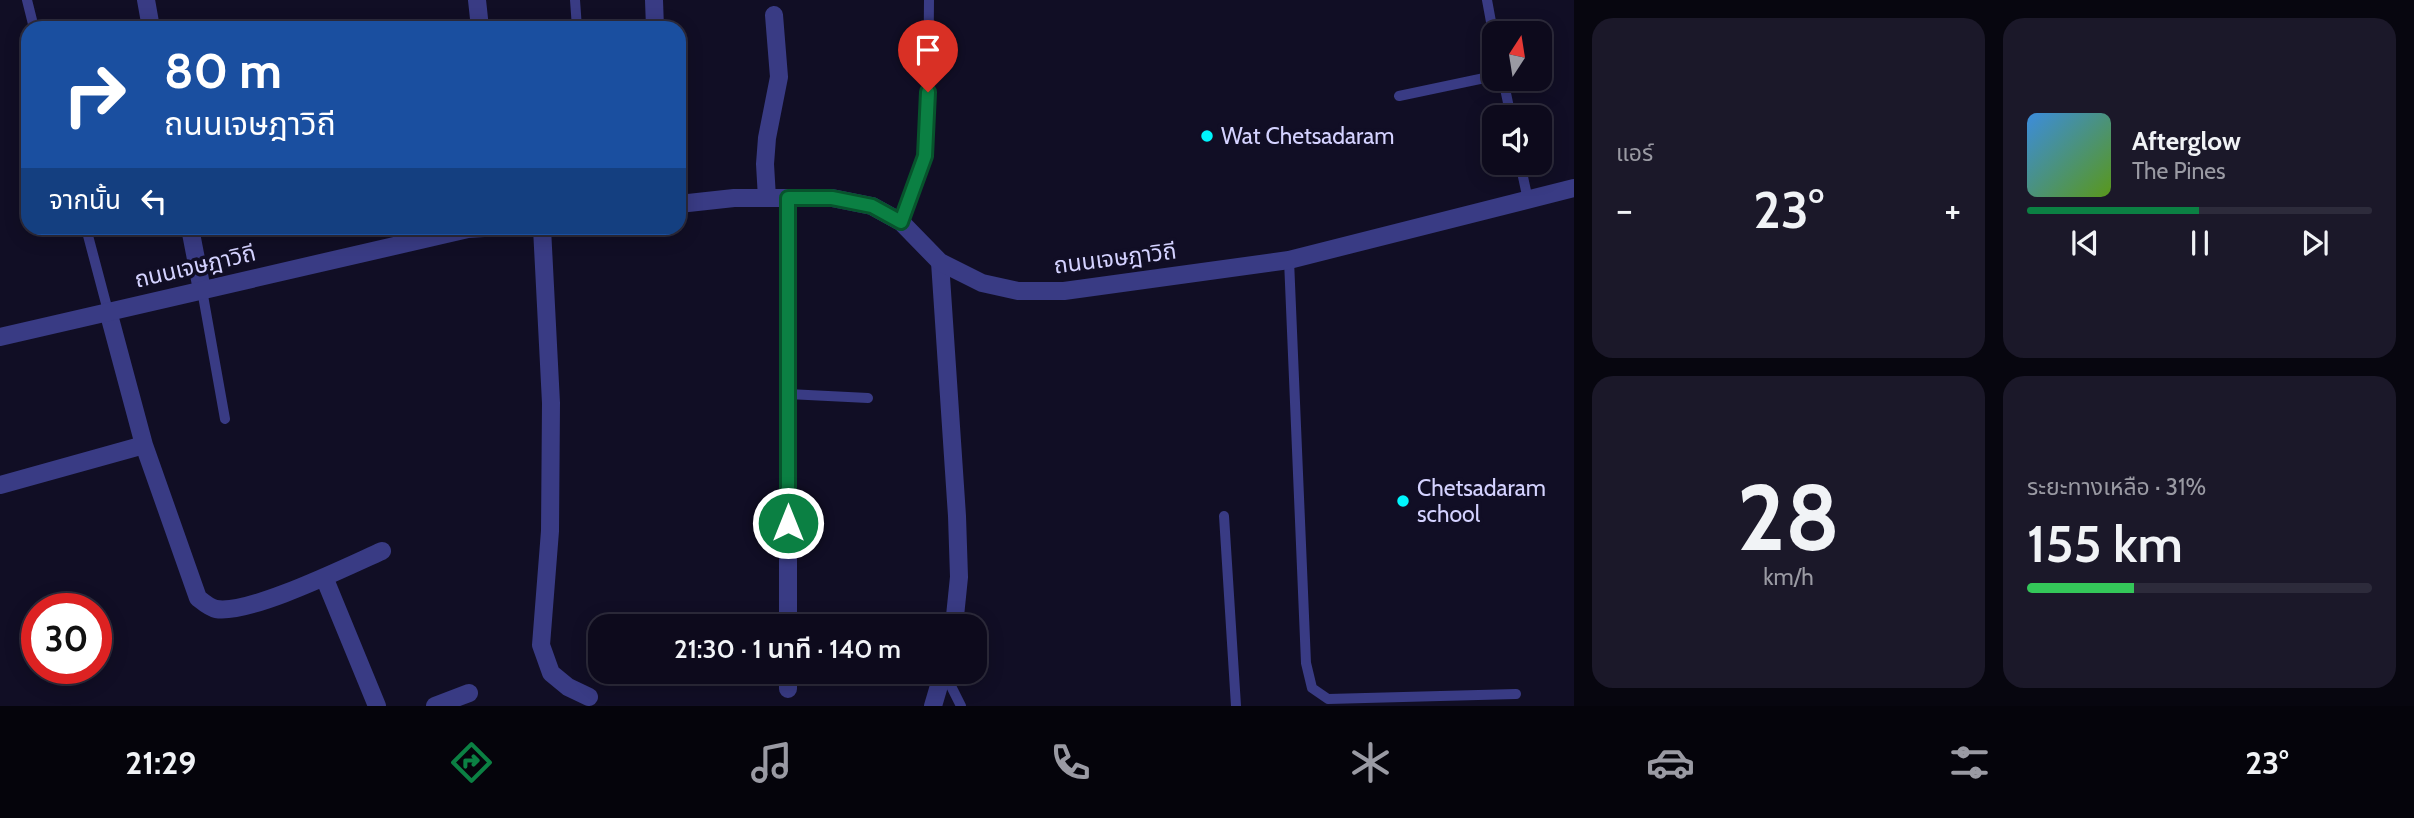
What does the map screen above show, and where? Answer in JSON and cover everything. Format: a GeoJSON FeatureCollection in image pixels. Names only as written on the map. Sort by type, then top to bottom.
{"type":"FeatureCollection","features":[{"type":"Feature","properties":{"kind":"street"},"geometry":{"type":"LineString","coordinates":[[146,0],[150,21]]}},
{"type":"Feature","properties":{"kind":"street"},"geometry":{"type":"LineString","coordinates":[[477,0],[479,21]]}},
{"type":"Feature","properties":{"kind":"street"},"geometry":{"type":"LineString","coordinates":[[654,0],[655,21]]}},
{"type":"Feature","properties":{"kind":"street"},"geometry":{"type":"LineString","coordinates":[[767,198],[767,138],[779,77],[774,15]]}},
{"type":"Feature","properties":{"kind":"street","name":"ถนนเจษฎาวิถี"},"geometry":{"type":"LineString","coordinates":[[686,203],[734,198],[832,198],[872,206],[901,222],[940,262],[982,283],[1018,291],[1064,291],[1289,260],[1571,189]]}},
{"type":"Feature","properties":{"kind":"street"},"geometry":{"type":"LineString","coordinates":[[788,198],[788,614]]}},
{"type":"Feature","properties":{"kind":"street"},"geometry":{"type":"LineString","coordinates":[[191,235],[202,290]]}},
{"type":"Feature","properties":{"kind":"street","name":"ถนนเจษฎาวิถี"},"geometry":{"type":"LineString","coordinates":[[0,337],[442,235]]}},
{"type":"Feature","properties":{"kind":"street"},"geometry":{"type":"LineString","coordinates":[[542,235],[551,403],[550,531],[541,645],[551,673],[568,687],[589,697]]}},
{"type":"Feature","properties":{"kind":"street"},"geometry":{"type":"LineString","coordinates":[[940,262],[957,529],[959,578],[955,614]]}},
{"type":"Feature","properties":{"kind":"street"},"geometry":{"type":"LineString","coordinates":[[108,311],[144,445],[198,598],[214,609],[239,609],[324,577],[382,551]]}},
{"type":"Feature","properties":{"kind":"street"},"geometry":{"type":"LineString","coordinates":[[0,485],[144,445]]}},
{"type":"Feature","properties":{"kind":"street"},"geometry":{"type":"LineString","coordinates":[[324,577],[377,706]]}},
{"type":"Feature","properties":{"kind":"street"},"geometry":{"type":"LineString","coordinates":[[933,706],[939,684]]}},
{"type":"Feature","properties":{"kind":"street"},"geometry":{"type":"LineString","coordinates":[[435,706],[469,693]]}},
{"type":"Feature","properties":{"kind":"lane"},"geometry":{"type":"LineString","coordinates":[[27,0],[32,21]]}},
{"type":"Feature","properties":{"kind":"lane"},"geometry":{"type":"LineString","coordinates":[[575,0],[576,21]]}},
{"type":"Feature","properties":{"kind":"lane"},"geometry":{"type":"LineString","coordinates":[[901,222],[925,156],[929,0]]}},
{"type":"Feature","properties":{"kind":"lane"},"geometry":{"type":"LineString","coordinates":[[1487,0],[1491,21]]}},
{"type":"Feature","properties":{"kind":"lane"},"geometry":{"type":"LineString","coordinates":[[1399,96],[1482,79]]}},
{"type":"Feature","properties":{"kind":"lane"},"geometry":{"type":"LineString","coordinates":[[1523,175],[1528,200]]}},
{"type":"Feature","properties":{"kind":"lane"},"geometry":{"type":"LineString","coordinates":[[88,235],[108,311]]}},
{"type":"Feature","properties":{"kind":"lane"},"geometry":{"type":"LineString","coordinates":[[1289,260],[1307,663],[1311,688],[1328,699],[1516,694]]}},
{"type":"Feature","properties":{"kind":"lane"},"geometry":{"type":"LineString","coordinates":[[202,290],[225,419]]}},
{"type":"Feature","properties":{"kind":"lane"},"geometry":{"type":"LineString","coordinates":[[788,394],[868,398]]}},
{"type":"Feature","properties":{"kind":"lane"},"geometry":{"type":"LineString","coordinates":[[1224,516],[1236,706]]}},
{"type":"Feature","properties":{"kind":"lane"},"geometry":{"type":"LineString","coordinates":[[949,684],[961,706]]}},
{"type":"Feature","properties":{"kind":"place","name":"Wat Chetsadaram"},"geometry":{"type":"Point","coordinates":[1207,136]}},
{"type":"Feature","properties":{"kind":"place","name":"Chetsadaram school"},"geometry":{"type":"Point","coordinates":[1403,501]}},
{"type":"Feature","properties":{"kind":"route"},"geometry":{"type":"LineString","coordinates":[[788,523],[788,198],[832,198],[872,206],[901,222],[925,156],[928,92]]}}]}
